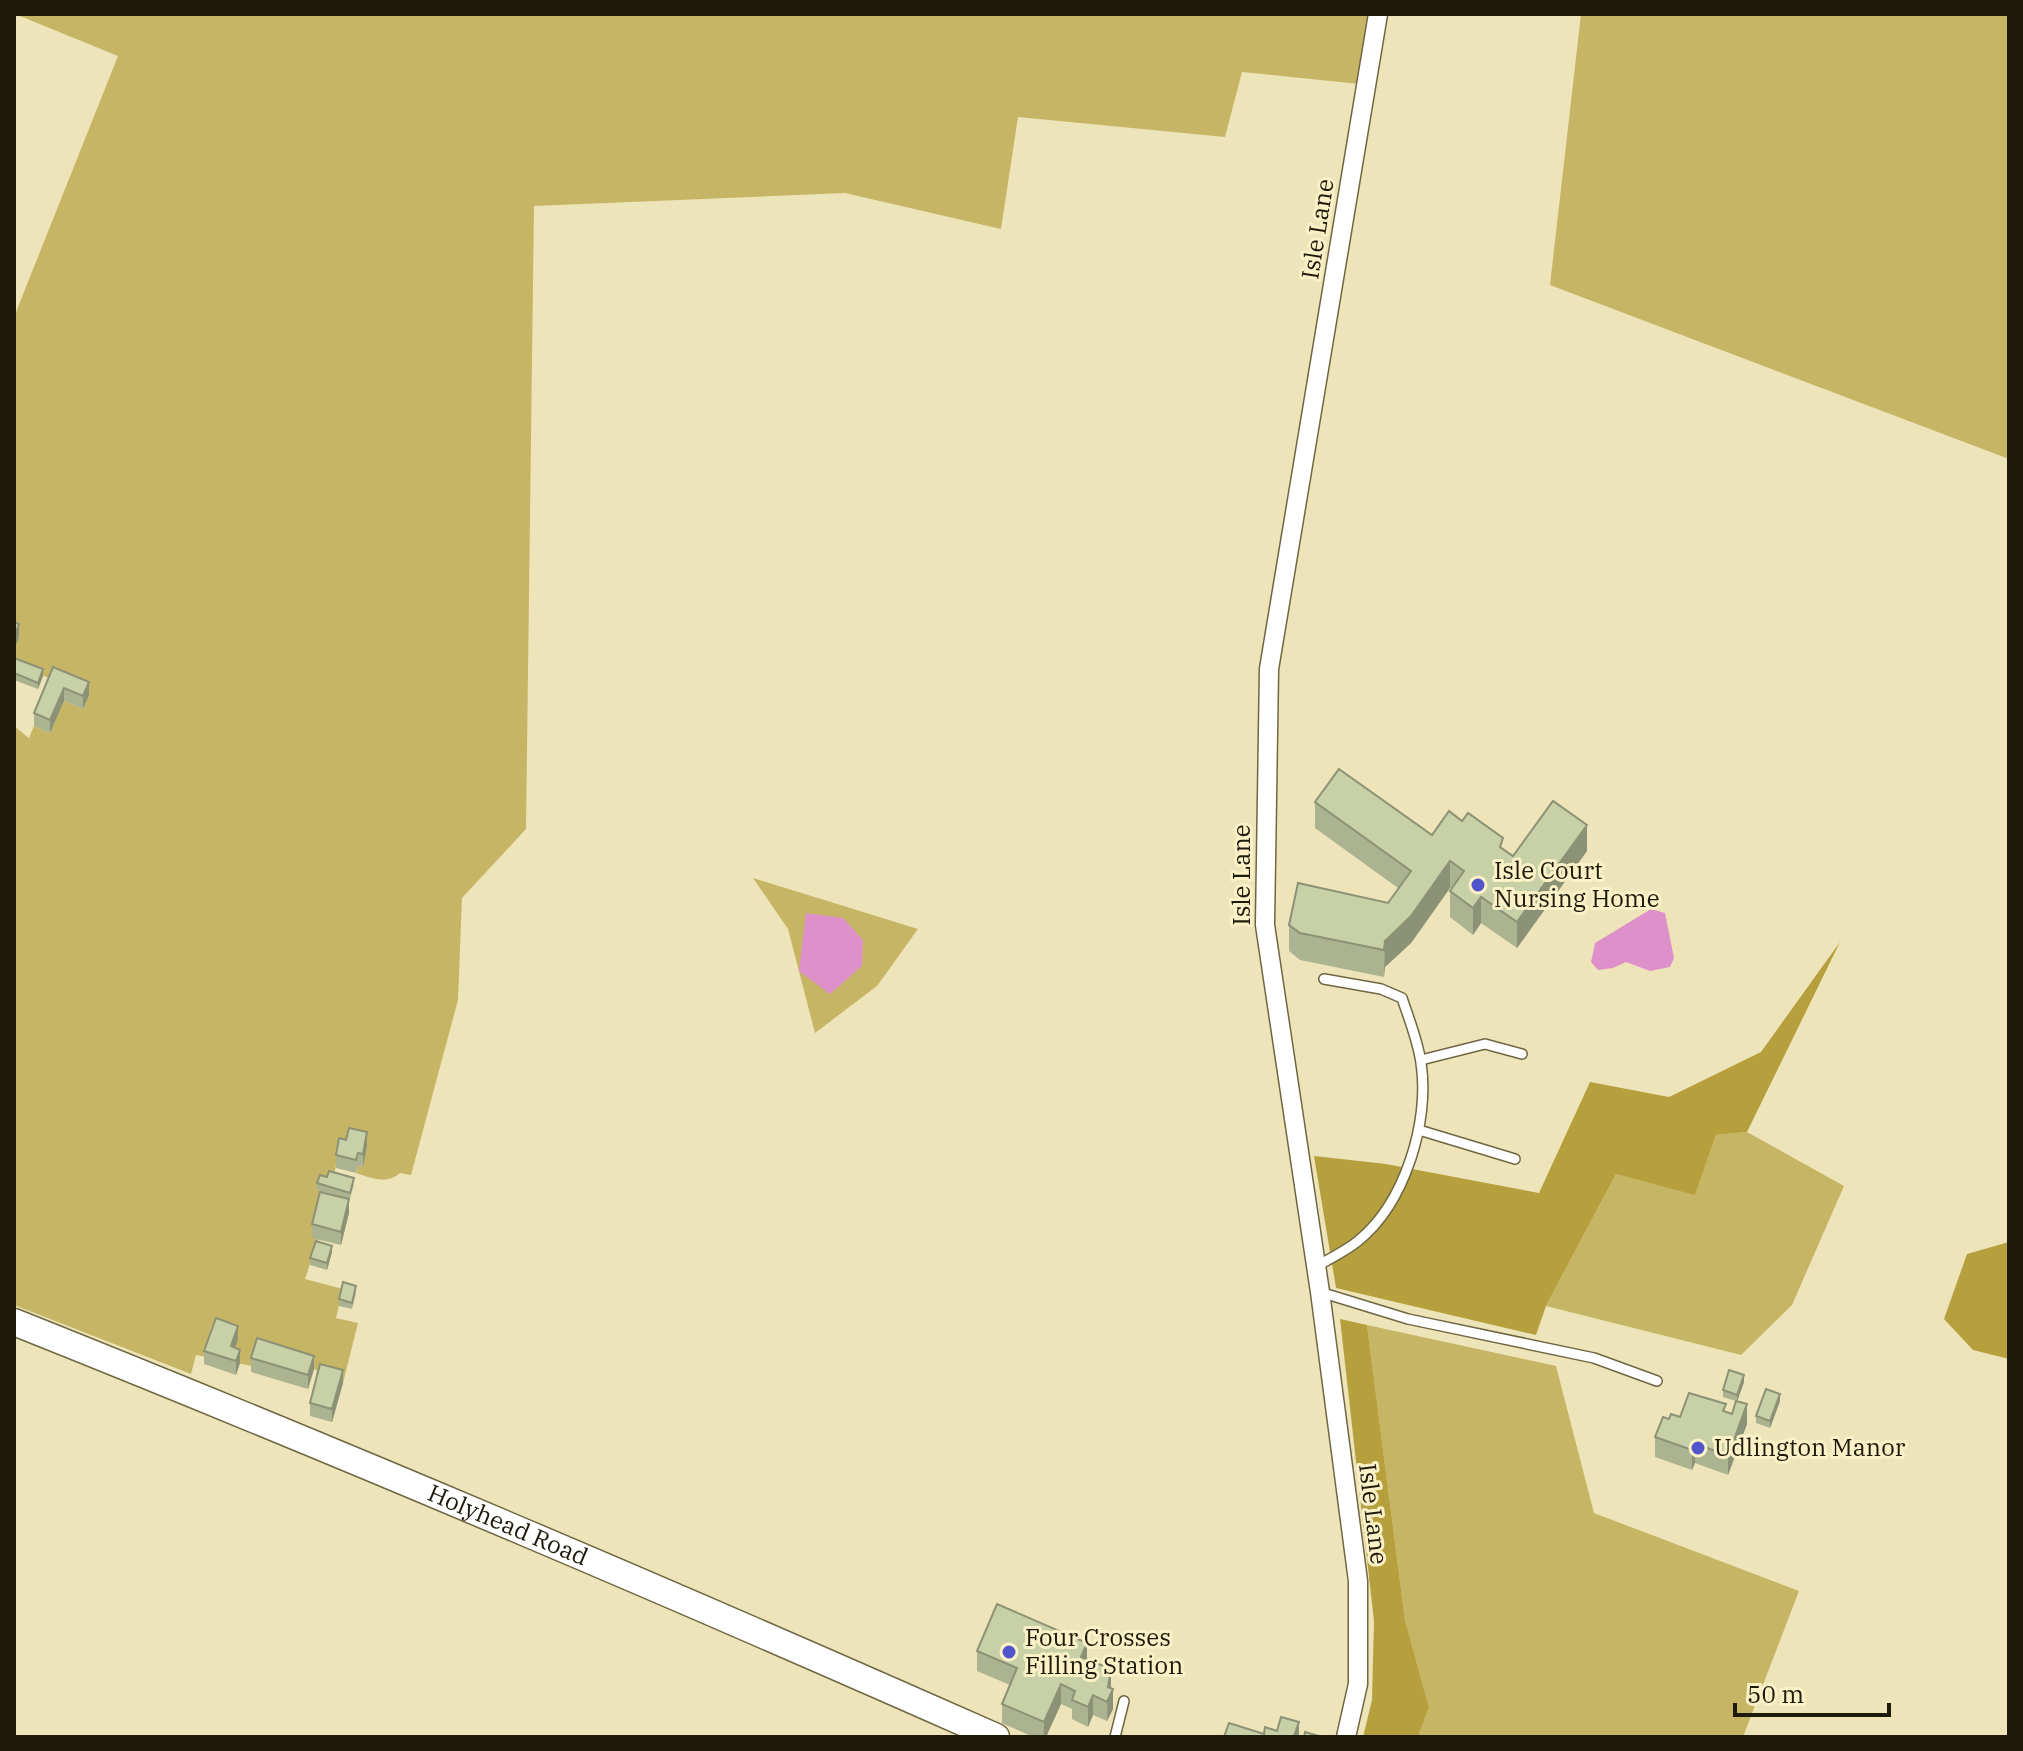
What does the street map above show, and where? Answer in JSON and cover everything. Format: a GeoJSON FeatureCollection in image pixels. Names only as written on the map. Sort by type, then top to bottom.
{"type":"FeatureCollection","features":[{"type":"Feature","properties":{"kind":"main road","name":"Holyhead Road"},"geometry":{"type":"LineString","coordinates":[[14,1322],[332,1449],[602,1562],[996,1737]]}},
{"type":"Feature","properties":{"kind":"street","name":"Isle Lane"},"geometry":{"type":"LineString","coordinates":[[1346,1737],[1358,1684],[1358,1581],[1320,1292],[1265,925],[1269,669],[1378,14]]}},
{"type":"Feature","properties":{"kind":"lane"},"geometry":{"type":"LineString","coordinates":[[1316,1267],[1358,1240],[1379,1219],[1397,1189],[1419,1130],[1424,1096],[1421,1060],[1402,998],[1381,989],[1324,979]]}},
{"type":"Feature","properties":{"kind":"lane"},"geometry":{"type":"LineString","coordinates":[[1421,1060],[1485,1044],[1522,1054]]}},
{"type":"Feature","properties":{"kind":"lane"},"geometry":{"type":"LineString","coordinates":[[1419,1130],[1515,1159]]}},
{"type":"Feature","properties":{"kind":"lane"},"geometry":{"type":"LineString","coordinates":[[1320,1292],[1408,1319],[1594,1358],[1657,1381]]}},
{"type":"Feature","properties":{"kind":"lane"},"geometry":{"type":"LineString","coordinates":[[1115,1737],[1124,1701]]}},
{"type":"Feature","properties":{"kind":"shaded area"},"geometry":{"type":"Polygon","coordinates":[[[15,14],[1369,14],[1359,84],[1242,72],[1225,137],[1018,117],[1001,229],[845,193],[534,206],[526,829],[462,898],[458,1000],[411,1175],[400,1173],[384,1180],[368,1177],[356,1173],[358,1166],[362,1167],[339,1152],[333,1179],[318,1190],[325,1192],[312,1237],[318,1239],[305,1279],[343,1289],[336,1318],[358,1323],[343,1383],[316,1376],[317,1370],[257,1352],[252,1366],[196,1355],[191,1374],[14,1305],[14,726],[29,738],[34,726],[50,733],[64,701],[83,709],[88,695],[14,663],[14,317],[118,56],[15,14]]]}},
{"type":"Feature","properties":{"kind":"shaded area"},"geometry":{"type":"Polygon","coordinates":[[[1581,14],[2009,14],[2009,459],[1550,285],[1581,14]]]}},
{"type":"Feature","properties":{"kind":"shaded area"},"geometry":{"type":"Polygon","coordinates":[[[753,878],[918,929],[877,986],[815,1033],[788,929],[753,878]]]}},
{"type":"Feature","properties":{"kind":"shaded area"},"geometry":{"type":"Polygon","coordinates":[[[1651,909],[1665,913],[1674,958],[1670,967],[1650,971],[1626,962],[1598,970],[1591,962],[1595,943],[1651,909]]]}},
{"type":"Feature","properties":{"kind":"shaded area"},"geometry":{"type":"Polygon","coordinates":[[[806,913],[843,918],[863,940],[862,966],[830,994],[799,971],[806,913]]]}},
{"type":"Feature","properties":{"kind":"shaded area"},"geometry":{"type":"Polygon","coordinates":[[[1840,942],[1747,1132],[1716,1135],[1695,1195],[1616,1174],[1546,1306],[1536,1335],[1336,1288],[1314,1156],[1386,1164],[1539,1193],[1590,1082],[1669,1097],[1761,1052],[1840,942]]]}},
{"type":"Feature","properties":{"kind":"shaded area"},"geometry":{"type":"Polygon","coordinates":[[[1747,1132],[1844,1186],[1792,1305],[1741,1355],[1546,1306],[1616,1174],[1695,1194],[1716,1135],[1747,1132]]]}},
{"type":"Feature","properties":{"kind":"shaded area"},"geometry":{"type":"Polygon","coordinates":[[[2009,1242],[2009,1359],[1973,1350],[1944,1319],[1967,1254],[2009,1242]]]}},
{"type":"Feature","properties":{"kind":"shaded area"},"geometry":{"type":"Polygon","coordinates":[[[1340,1319],[1367,1325],[1405,1620],[1429,1707],[1418,1737],[1363,1737],[1372,1700],[1374,1621],[1340,1319]]]}},
{"type":"Feature","properties":{"kind":"shaded area"},"geometry":{"type":"Polygon","coordinates":[[[1367,1325],[1556,1366],[1594,1513],[1799,1591],[1743,1737],[1418,1737],[1429,1707],[1405,1620],[1367,1325]]]}},
{"type":"Feature","properties":{"kind":"building"},"geometry":{"type":"Polygon","coordinates":[[[14,658],[43,669],[38,683],[14,673],[14,658]]]}},
{"type":"Feature","properties":{"kind":"building"},"geometry":{"type":"Polygon","coordinates":[[[53,667],[89,682],[83,696],[64,688],[50,720],[34,713],[53,667]]]}},
{"type":"Feature","properties":{"kind":"building"},"geometry":{"type":"Polygon","coordinates":[[[1339,769],[1432,835],[1449,811],[1462,821],[1468,813],[1503,838],[1500,847],[1513,856],[1553,801],[1587,825],[1517,922],[1481,897],[1473,908],[1450,891],[1464,871],[1450,861],[1411,916],[1385,941],[1384,950],[1300,933],[1289,925],[1298,883],[1388,903],[1411,871],[1315,802],[1339,769]]]}},
{"type":"Feature","properties":{"kind":"building"},"geometry":{"type":"Polygon","coordinates":[[[349,1128],[367,1132],[363,1154],[358,1153],[356,1160],[336,1155],[339,1138],[346,1140],[349,1128]]]}},
{"type":"Feature","properties":{"kind":"building"},"geometry":{"type":"Polygon","coordinates":[[[329,1171],[354,1178],[350,1193],[317,1183],[320,1175],[327,1177],[329,1171]]]}},
{"type":"Feature","properties":{"kind":"building"},"geometry":{"type":"Polygon","coordinates":[[[320,1192],[349,1199],[341,1232],[312,1224],[320,1192]]]}},
{"type":"Feature","properties":{"kind":"building"},"geometry":{"type":"Polygon","coordinates":[[[316,1241],[332,1246],[327,1263],[310,1258],[316,1241]]]}},
{"type":"Feature","properties":{"kind":"building"},"geometry":{"type":"Polygon","coordinates":[[[343,1282],[356,1286],[352,1303],[339,1299],[343,1282]]]}},
{"type":"Feature","properties":{"kind":"building"},"geometry":{"type":"Polygon","coordinates":[[[216,1318],[238,1326],[231,1346],[240,1350],[236,1361],[204,1351],[216,1318]]]}},
{"type":"Feature","properties":{"kind":"building"},"geometry":{"type":"Polygon","coordinates":[[[257,1338],[314,1356],[308,1375],[251,1358],[257,1338]]]}},
{"type":"Feature","properties":{"kind":"building"},"geometry":{"type":"Polygon","coordinates":[[[320,1364],[343,1370],[332,1409],[310,1403],[320,1364]]]}},
{"type":"Feature","properties":{"kind":"building"},"geometry":{"type":"Polygon","coordinates":[[[1729,1370],[1744,1375],[1737,1395],[1723,1390],[1729,1370]]]}},
{"type":"Feature","properties":{"kind":"building"},"geometry":{"type":"Polygon","coordinates":[[[1766,1389],[1780,1394],[1770,1421],[1756,1416],[1766,1389]]]}},
{"type":"Feature","properties":{"kind":"building"},"geometry":{"type":"Polygon","coordinates":[[[1689,1393],[1726,1404],[1723,1411],[1732,1414],[1736,1401],[1747,1404],[1728,1456],[1695,1443],[1692,1450],[1655,1437],[1663,1417],[1669,1419],[1671,1414],[1680,1417],[1689,1393]]]}},
{"type":"Feature","properties":{"kind":"building"},"geometry":{"type":"Polygon","coordinates":[[[997,1604],[1087,1643],[1081,1657],[1111,1669],[1108,1687],[1113,1689],[1107,1702],[1093,1695],[1088,1707],[1072,1700],[1075,1691],[1061,1684],[1044,1722],[1002,1704],[1017,1668],[977,1651],[997,1604]]]}},
{"type":"Feature","properties":{"kind":"building"},"geometry":{"type":"Polygon","coordinates":[[[1281,1717],[1299,1722],[1294,1736],[1298,1737],[1224,1737],[1229,1723],[1264,1734],[1265,1727],[1277,1731],[1281,1717]]]}},
{"type":"Feature","properties":{"kind":"building"},"geometry":{"type":"Polygon","coordinates":[[[1305,1732],[1322,1737],[1304,1737],[1305,1732]]]}},
{"type":"Feature","properties":{"kind":"place","name":"Isle Court Nursing Home"},"geometry":{"type":"Point","coordinates":[1478,885]}},
{"type":"Feature","properties":{"kind":"place","name":"Udlington Manor"},"geometry":{"type":"Point","coordinates":[1698,1448]}},
{"type":"Feature","properties":{"kind":"place","name":"Four Crosses Filling Station"},"geometry":{"type":"Point","coordinates":[1009,1652]}}]}
